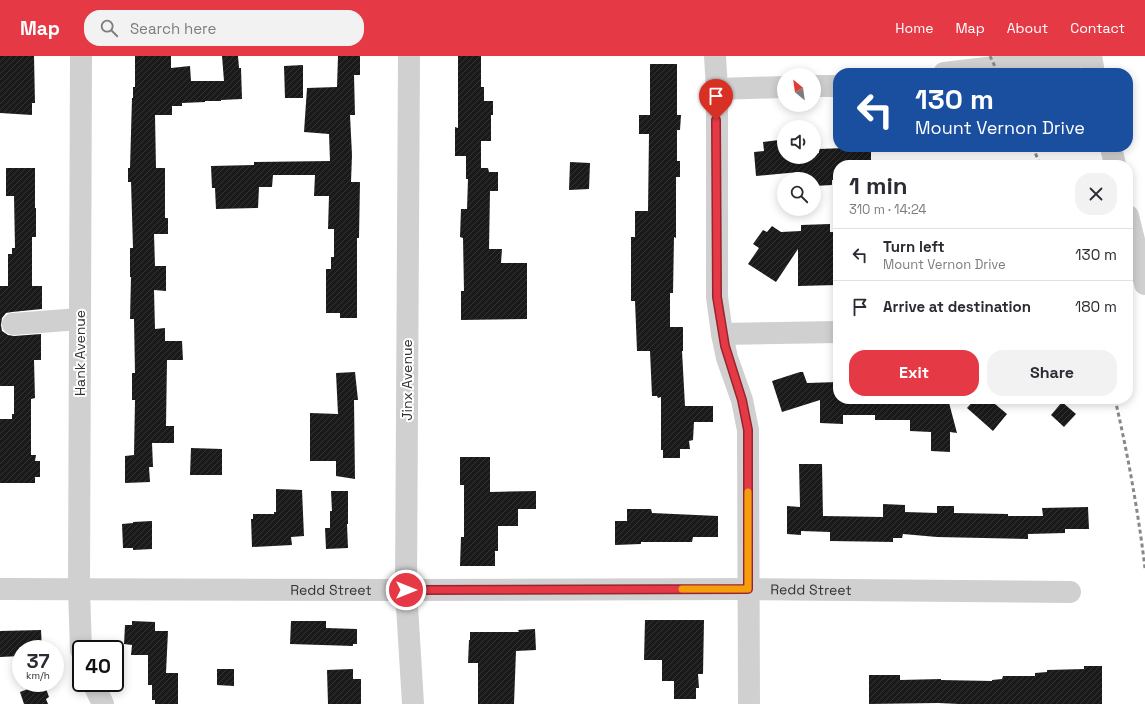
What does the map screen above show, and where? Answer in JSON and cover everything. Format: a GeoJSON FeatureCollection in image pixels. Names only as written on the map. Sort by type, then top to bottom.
{"type":"FeatureCollection","features":[{"type":"Feature","properties":{"kind":"street","name":"Hank Avenue"},"geometry":{"type":"LineString","coordinates":[[81,56],[79,589],[81,640]]}},
{"type":"Feature","properties":{"kind":"street","name":"Jinx Avenue"},"geometry":{"type":"LineString","coordinates":[[408,56],[406,590],[413,704]]}},
{"type":"Feature","properties":{"kind":"street"},"geometry":{"type":"LineString","coordinates":[[715,56],[717,89],[717,302],[722,334],[728,358],[742,400],[748,430],[749,704]]}},
{"type":"Feature","properties":{"kind":"street"},"geometry":{"type":"LineString","coordinates":[[984,68],[1086,56]]}},
{"type":"Feature","properties":{"kind":"street"},"geometry":{"type":"LineString","coordinates":[[1090,56],[1093,68]]}},
{"type":"Feature","properties":{"kind":"street"},"geometry":{"type":"LineString","coordinates":[[821,86],[833,86]]}},
{"type":"Feature","properties":{"kind":"street"},"geometry":{"type":"LineString","coordinates":[[717,89],[777,87]]}},
{"type":"Feature","properties":{"kind":"street"},"geometry":{"type":"LineString","coordinates":[[1133,236],[1145,284]]}},
{"type":"Feature","properties":{"kind":"street"},"geometry":{"type":"LineString","coordinates":[[14,324],[80,319]]}},
{"type":"Feature","properties":{"kind":"street"},"geometry":{"type":"LineString","coordinates":[[722,334],[833,332]]}},
{"type":"Feature","properties":{"kind":"street","name":"Redd Street"},"geometry":{"type":"LineString","coordinates":[[0,589],[748,589],[1070,592]]}},
{"type":"Feature","properties":{"kind":"street"},"geometry":{"type":"LineString","coordinates":[[97,692],[103,704]]}},
{"type":"Feature","properties":{"kind":"building"},"geometry":{"type":"Polygon","coordinates":[[[0,56],[34,56],[35,103],[32,103],[32,115],[0,113],[0,56]]]}},
{"type":"Feature","properties":{"kind":"building"},"geometry":{"type":"Polygon","coordinates":[[[135,56],[171,56],[171,68],[190,66],[191,81],[224,81],[222,56],[238,56],[239,68],[241,68],[242,99],[182,103],[182,106],[172,106],[172,115],[155,115],[156,168],[165,168],[165,218],[168,218],[168,234],[154,234],[155,266],[166,266],[166,291],[154,290],[155,329],[165,328],[165,341],[182,341],[183,360],[167,360],[166,426],[174,426],[174,443],[152,443],[153,467],[149,467],[150,482],[125,483],[125,456],[134,455],[135,400],[132,400],[132,373],[135,373],[134,319],[130,319],[130,248],[133,248],[131,182],[128,182],[128,168],[130,168],[132,98],[133,87],[135,87],[135,56]]]}},
{"type":"Feature","properties":{"kind":"building"},"geometry":{"type":"Polygon","coordinates":[[[338,56],[360,56],[360,75],[354,75],[355,115],[350,115],[352,155],[351,182],[360,182],[359,238],[357,238],[357,318],[340,318],[340,313],[326,313],[326,269],[331,269],[331,257],[334,257],[334,229],[328,229],[329,196],[314,196],[315,175],[273,175],[272,187],[259,187],[258,208],[216,209],[215,188],[212,188],[211,166],[254,165],[254,162],[330,161],[329,134],[304,132],[307,88],[337,87],[338,56]]]}},
{"type":"Feature","properties":{"kind":"building"},"geometry":{"type":"Polygon","coordinates":[[[458,56],[481,56],[481,87],[484,87],[484,101],[493,101],[493,115],[491,115],[491,141],[481,141],[481,168],[488,168],[489,172],[498,172],[498,191],[490,191],[489,249],[502,249],[501,263],[527,263],[527,319],[461,320],[461,291],[464,291],[463,238],[460,237],[461,209],[467,209],[468,179],[466,179],[466,156],[455,156],[455,127],[458,128],[458,56]]]}},
{"type":"Feature","properties":{"kind":"building"},"geometry":{"type":"Polygon","coordinates":[[[650,64],[677,64],[677,115],[681,115],[680,130],[677,130],[677,161],[680,161],[680,177],[676,177],[676,238],[674,237],[673,293],[670,293],[670,327],[683,327],[682,351],[685,406],[713,406],[713,422],[694,422],[693,440],[689,441],[690,449],[680,449],[680,458],[663,458],[663,450],[661,450],[661,397],[658,398],[657,396],[652,396],[650,351],[637,351],[635,301],[631,301],[631,237],[635,237],[635,211],[648,211],[649,134],[639,134],[639,115],[650,115],[650,64]]]}},
{"type":"Feature","properties":{"kind":"building"},"geometry":{"type":"Polygon","coordinates":[[[303,65],[303,98],[285,98],[284,66],[303,65]]]}},
{"type":"Feature","properties":{"kind":"building"},"geometry":{"type":"Polygon","coordinates":[[[777,140],[777,164],[821,164],[821,149],[833,148],[833,152],[871,152],[871,160],[833,160],[832,185],[821,186],[821,172],[777,172],[777,174],[756,176],[754,152],[764,151],[763,142],[777,140]]]}},
{"type":"Feature","properties":{"kind":"building"},"geometry":{"type":"Polygon","coordinates":[[[570,162],[590,163],[589,189],[569,190],[570,162]]]}},
{"type":"Feature","properties":{"kind":"building"},"geometry":{"type":"Polygon","coordinates":[[[6,168],[35,168],[36,237],[32,237],[32,286],[42,286],[42,309],[6,313],[2,318],[1,325],[2,331],[8,335],[41,334],[41,360],[34,360],[35,398],[31,399],[31,455],[36,455],[35,461],[40,461],[40,477],[35,477],[35,483],[0,483],[0,419],[12,419],[12,414],[14,414],[14,386],[0,386],[0,286],[8,286],[8,254],[12,254],[12,248],[15,248],[14,196],[6,196],[6,168]]]}},
{"type":"Feature","properties":{"kind":"building"},"geometry":{"type":"Polygon","coordinates":[[[830,224],[830,232],[833,232],[833,285],[798,286],[798,249],[776,282],[748,264],[759,248],[753,244],[763,230],[767,232],[772,226],[781,232],[801,231],[801,225],[830,224]]]}},
{"type":"Feature","properties":{"kind":"building"},"geometry":{"type":"Polygon","coordinates":[[[355,372],[358,400],[354,400],[355,479],[336,476],[336,461],[310,461],[310,413],[338,414],[336,373],[355,372]]]}},
{"type":"Feature","properties":{"kind":"building"},"geometry":{"type":"Polygon","coordinates":[[[803,372],[807,383],[833,382],[833,404],[949,404],[957,433],[950,432],[950,452],[931,451],[931,432],[910,431],[910,420],[875,420],[875,415],[843,415],[843,424],[820,423],[820,400],[782,412],[772,381],[803,372]]]}},
{"type":"Feature","properties":{"kind":"building"},"geometry":{"type":"Polygon","coordinates":[[[971,404],[995,404],[1007,414],[993,431],[967,408],[971,404]]]}},
{"type":"Feature","properties":{"kind":"building"},"geometry":{"type":"Polygon","coordinates":[[[1060,404],[1064,404],[1076,414],[1064,427],[1051,415],[1060,404]]]}},
{"type":"Feature","properties":{"kind":"building"},"geometry":{"type":"Polygon","coordinates":[[[191,448],[222,449],[222,475],[190,475],[191,448]]]}},
{"type":"Feature","properties":{"kind":"building"},"geometry":{"type":"Polygon","coordinates":[[[460,457],[490,457],[490,492],[536,491],[536,509],[518,509],[518,526],[498,526],[498,551],[495,551],[495,566],[460,566],[461,537],[464,537],[464,485],[460,485],[460,457]]]}},
{"type":"Feature","properties":{"kind":"building"},"geometry":{"type":"Polygon","coordinates":[[[799,464],[822,464],[823,516],[883,517],[883,504],[905,505],[905,512],[937,513],[937,506],[954,506],[954,513],[1008,514],[1008,516],[1043,516],[1042,508],[1088,507],[1089,529],[1065,529],[1065,533],[1028,534],[1028,539],[937,537],[903,534],[902,538],[893,538],[893,542],[830,541],[830,532],[801,531],[801,535],[787,534],[787,506],[800,507],[799,464]]]}},
{"type":"Feature","properties":{"kind":"building"},"geometry":{"type":"Polygon","coordinates":[[[276,489],[302,490],[304,536],[291,537],[292,545],[252,547],[251,519],[253,519],[253,514],[274,514],[274,512],[276,512],[276,489]]]}},
{"type":"Feature","properties":{"kind":"building"},"geometry":{"type":"Polygon","coordinates":[[[331,491],[348,491],[348,548],[326,549],[325,528],[330,528],[330,511],[332,511],[331,491]]]}},
{"type":"Feature","properties":{"kind":"building"},"geometry":{"type":"Polygon","coordinates":[[[627,509],[651,509],[652,513],[718,516],[718,537],[693,537],[692,542],[641,542],[641,544],[615,545],[615,521],[627,521],[627,509]]]}},
{"type":"Feature","properties":{"kind":"building"},"geometry":{"type":"Polygon","coordinates":[[[152,521],[152,549],[133,550],[133,548],[123,548],[122,524],[152,521]]]}},
{"type":"Feature","properties":{"kind":"building"},"geometry":{"type":"Polygon","coordinates":[[[645,620],[704,620],[703,674],[698,674],[699,688],[696,688],[696,699],[674,699],[674,681],[662,681],[662,660],[644,660],[645,620]]]}},
{"type":"Feature","properties":{"kind":"building"},"geometry":{"type":"Polygon","coordinates":[[[132,621],[155,622],[155,631],[168,631],[166,673],[178,673],[178,704],[155,704],[155,700],[152,700],[152,685],[148,685],[148,655],[131,655],[132,645],[124,644],[125,625],[132,625],[132,621]]]}},
{"type":"Feature","properties":{"kind":"building"},"geometry":{"type":"Polygon","coordinates":[[[291,621],[326,621],[326,628],[357,629],[357,644],[353,644],[353,646],[290,644],[291,621]]]}},
{"type":"Feature","properties":{"kind":"building"},"geometry":{"type":"Polygon","coordinates":[[[535,629],[536,650],[516,651],[514,704],[478,704],[478,663],[468,663],[470,632],[519,632],[518,630],[535,629]]]}},
{"type":"Feature","properties":{"kind":"building"},"geometry":{"type":"Polygon","coordinates":[[[41,630],[42,640],[12,640],[12,656],[0,657],[0,631],[41,630]]]}},
{"type":"Feature","properties":{"kind":"building"},"geometry":{"type":"Polygon","coordinates":[[[1084,666],[1102,666],[1102,704],[869,704],[869,675],[900,675],[900,680],[941,679],[992,681],[1002,679],[1003,676],[1035,676],[1035,673],[1047,672],[1047,670],[1084,669],[1084,666]]]}},
{"type":"Feature","properties":{"kind":"building"},"geometry":{"type":"Polygon","coordinates":[[[217,669],[234,669],[234,686],[217,685],[217,669]]]}},
{"type":"Feature","properties":{"kind":"building"},"geometry":{"type":"Polygon","coordinates":[[[353,669],[353,679],[361,679],[361,704],[328,704],[327,670],[353,669]]]}},
{"type":"Feature","properties":{"kind":"building"},"geometry":{"type":"Polygon","coordinates":[[[20,692],[47,692],[49,697],[46,699],[48,704],[24,704],[20,692]]]}},
{"type":"Feature","properties":{"kind":"railway"},"geometry":{"type":"LineString","coordinates":[[990,56],[996,68]]}},
{"type":"Feature","properties":{"kind":"railway"},"geometry":{"type":"LineString","coordinates":[[1035,152],[1038,160]]}},
{"type":"Feature","properties":{"kind":"railway"},"geometry":{"type":"LineString","coordinates":[[1116,404],[1132,483],[1145,568]]}},
{"type":"Feature","properties":{"kind":"slow traffic"},"geometry":{"type":"LineString","coordinates":[[682,589],[748,589],[748,492]]}},
{"type":"Feature","properties":{"kind":"route"},"geometry":{"type":"LineString","coordinates":[[406,590],[748,589],[748,430],[742,400],[728,358],[718,313],[716,280],[716,120]]}}]}
